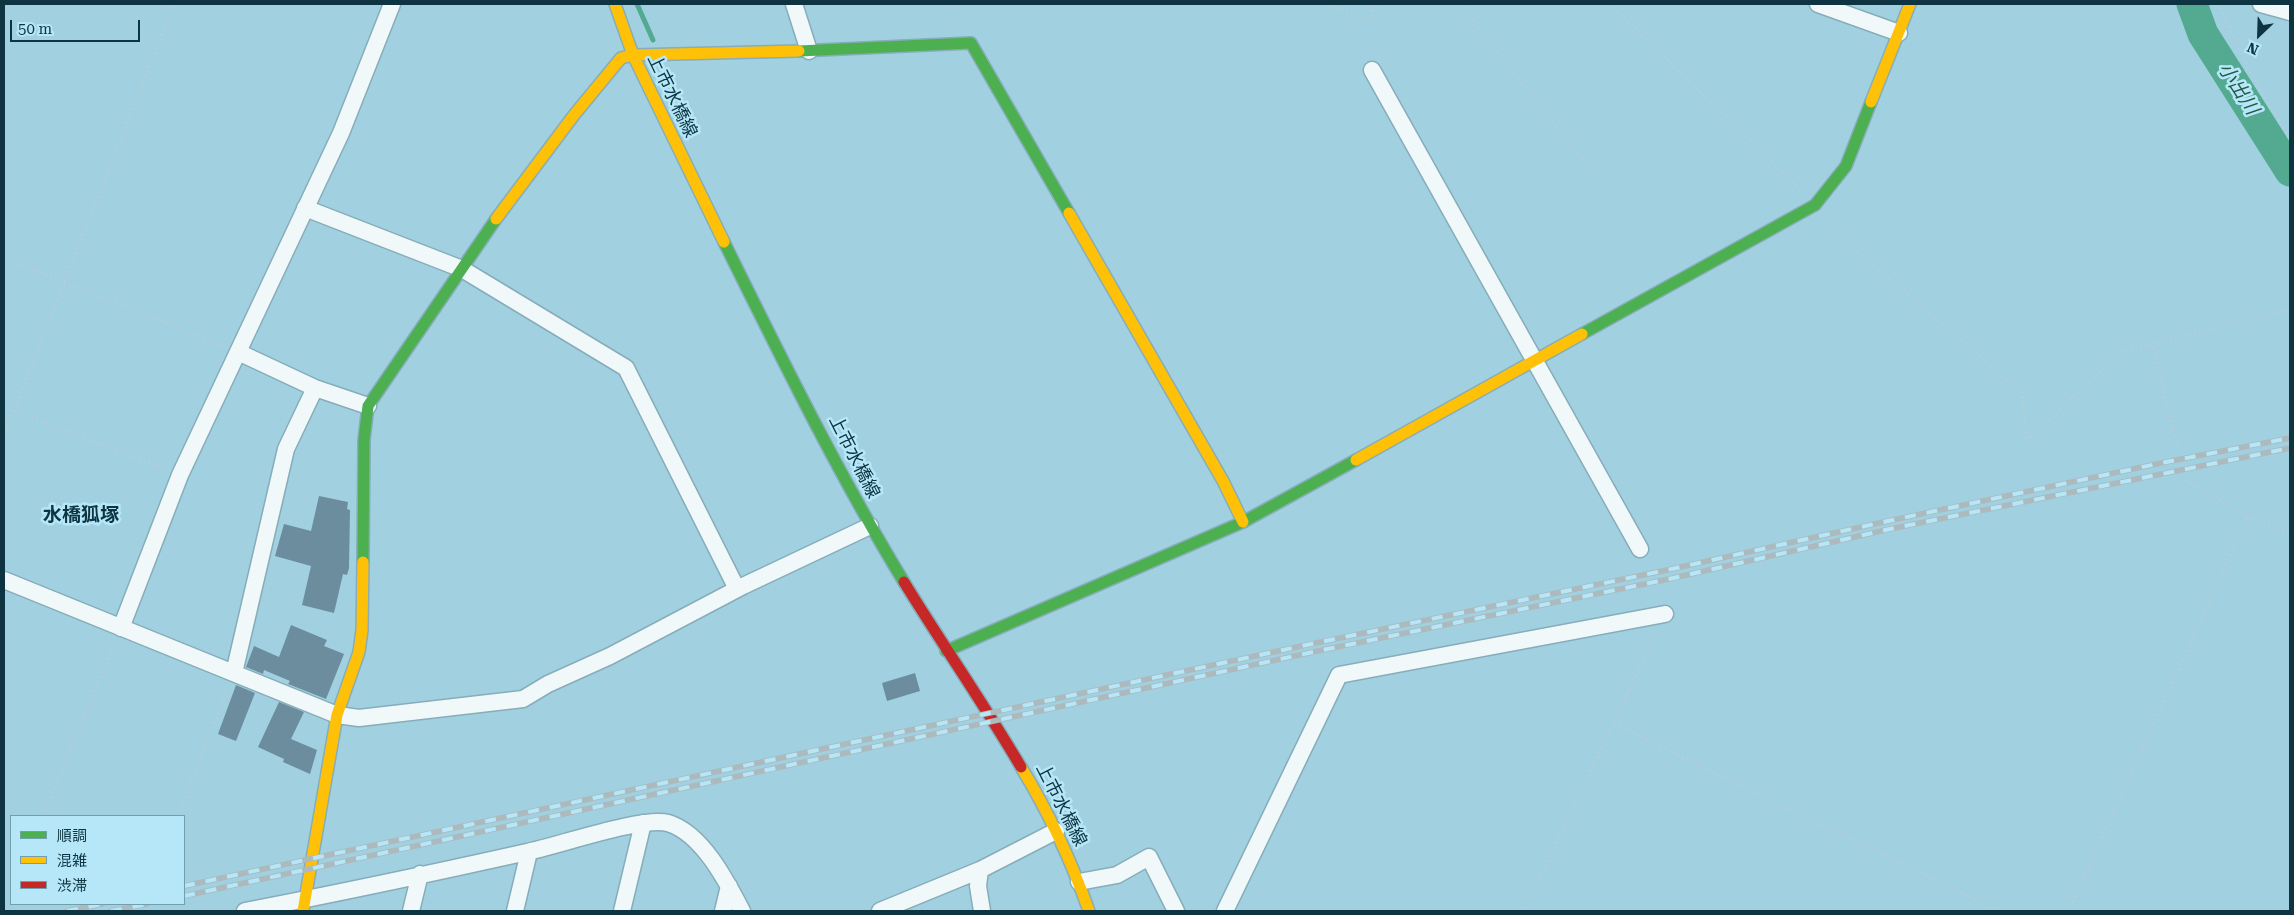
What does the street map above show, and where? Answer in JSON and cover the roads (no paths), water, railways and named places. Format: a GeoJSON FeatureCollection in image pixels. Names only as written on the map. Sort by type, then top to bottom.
{"type":"FeatureCollection","features":[{"type":"Feature","properties":{"kind":"street"},"geometry":{"type":"LineString","coordinates":[[121,628],[180,475],[341,133],[392,4]]}},
{"type":"Feature","properties":{"kind":"street","name":"上市水橋線"},"geometry":{"type":"LineString","coordinates":[[615,4],[633,55],[764,321],[870,526],[946,651],[990,714],[1047,810],[1079,882],[1089,911]]}},
{"type":"Feature","properties":{"kind":"street"},"geometry":{"type":"LineString","coordinates":[[794,4],[809,51]]}},
{"type":"Feature","properties":{"kind":"street"},"geometry":{"type":"LineString","coordinates":[[1818,4],[1899,33]]}},
{"type":"Feature","properties":{"kind":"street"},"geometry":{"type":"LineString","coordinates":[[946,651],[1243,522],[1815,205],[1846,166],[1910,4]]}},
{"type":"Feature","properties":{"kind":"street"},"geometry":{"type":"LineString","coordinates":[[2261,4],[2290,12]]}},
{"type":"Feature","properties":{"kind":"street"},"geometry":{"type":"LineString","coordinates":[[305,905],[337,715],[359,652],[362,630],[364,440],[368,406],[462,269],[574,114],[622,58],[633,55],[809,51],[971,43],[1224,481],[1243,522]]}},
{"type":"Feature","properties":{"kind":"street"},"geometry":{"type":"LineString","coordinates":[[1372,70],[1640,549]]}},
{"type":"Feature","properties":{"kind":"street"},"geometry":{"type":"LineString","coordinates":[[305,208],[462,269],[626,368],[737,589]]}},
{"type":"Feature","properties":{"kind":"street"},"geometry":{"type":"LineString","coordinates":[[238,352],[315,388],[368,406]]}},
{"type":"Feature","properties":{"kind":"street"},"geometry":{"type":"LineString","coordinates":[[234,673],[286,449],[315,388]]}},
{"type":"Feature","properties":{"kind":"street"},"geometry":{"type":"LineString","coordinates":[[4,580],[337,715],[359,718],[523,699],[548,684],[610,656],[737,589],[870,526]]}},
{"type":"Feature","properties":{"kind":"street"},"geometry":{"type":"LineString","coordinates":[[1225,911],[1338,675],[1665,614]]}},
{"type":"Feature","properties":{"kind":"street"},"geometry":{"type":"LineString","coordinates":[[245,911],[305,905],[420,874],[529,852],[643,823],[668,823],[692,837],[708,854],[729,886],[742,911]]}},
{"type":"Feature","properties":{"kind":"street"},"geometry":{"type":"LineString","coordinates":[[622,911],[643,823]]}},
{"type":"Feature","properties":{"kind":"street"},"geometry":{"type":"LineString","coordinates":[[880,911],[980,870],[1056,831]]}},
{"type":"Feature","properties":{"kind":"street"},"geometry":{"type":"LineString","coordinates":[[515,911],[529,852]]}},
{"type":"Feature","properties":{"kind":"street"},"geometry":{"type":"LineString","coordinates":[[1079,882],[1117,875],[1149,857],[1176,911]]}},
{"type":"Feature","properties":{"kind":"street"},"geometry":{"type":"LineString","coordinates":[[980,870],[978,886],[982,911]]}},
{"type":"Feature","properties":{"kind":"street"},"geometry":{"type":"LineString","coordinates":[[412,911],[420,874]]}},
{"type":"Feature","properties":{"kind":"street"},"geometry":{"type":"LineString","coordinates":[[722,911],[729,886]]}},
{"type":"Feature","properties":{"kind":"waterway"},"geometry":{"type":"LineString","coordinates":[[637,4],[653,40]]}},
{"type":"Feature","properties":{"kind":"waterway","name":"小出川"},"geometry":{"type":"LineString","coordinates":[[2192,4],[2203,34],[2290,171]]}},
{"type":"Feature","properties":{"kind":"railway"},"geometry":{"type":"LineString","coordinates":[[185,886],[1311,644],[1667,570],[1888,521],[2166,462],[2290,438]]}},
{"type":"Feature","properties":{"kind":"railway"},"geometry":{"type":"LineString","coordinates":[[185,896],[1313,652],[1669,579],[1890,529],[2290,448]]}},
{"type":"Feature","properties":{"kind":"railway"},"geometry":{"type":"LineString","coordinates":[[67,911],[97,905]]}},
{"type":"Feature","properties":{"kind":"railway"},"geometry":{"type":"LineString","coordinates":[[111,911],[142,905]]}},
{"type":"Feature","properties":{"kind":"district","name":"水橋狐塚"},"geometry":{"type":"Point","coordinates":[81,515]}}]}
